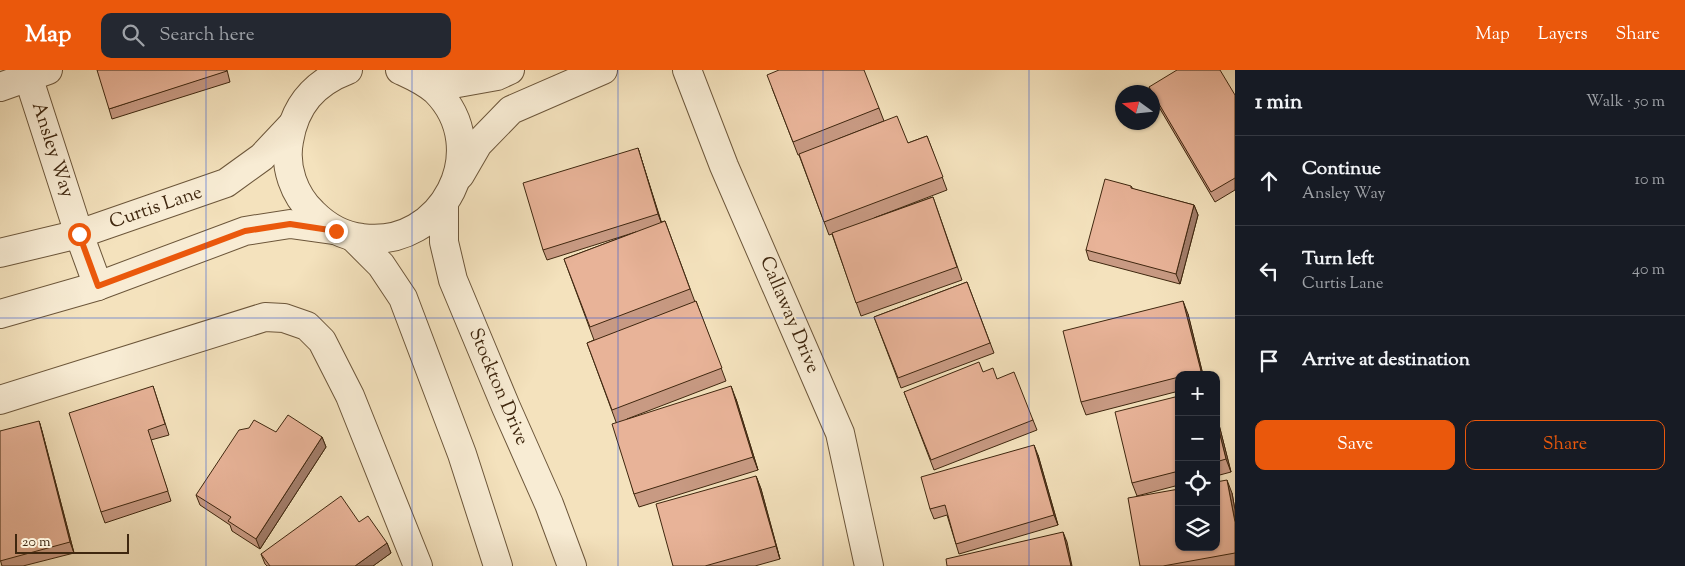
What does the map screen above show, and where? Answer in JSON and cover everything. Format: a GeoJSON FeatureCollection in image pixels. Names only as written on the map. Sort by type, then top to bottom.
{"type":"FeatureCollection","features":[{"type":"Feature","properties":{"kind":"street"},"geometry":{"type":"LineString","coordinates":[[348,70],[334,75],[316,88],[302,105],[292,125],[288,146],[288,168],[295,189],[307,208],[320,220],[344,234],[381,265],[402,298],[462,454],[498,566]]}},
{"type":"Feature","properties":{"kind":"street"},"geometry":{"type":"LineString","coordinates":[[409,74],[458,83],[496,76],[510,70]]}},
{"type":"Feature","properties":{"kind":"street"},"geometry":{"type":"LineString","coordinates":[[0,314],[98,286],[245,231],[290,224],[373,240],[394,237],[413,230],[430,219],[449,194],[478,144],[512,110],[604,70]]}},
{"type":"Feature","properties":{"kind":"street","name":"Callaway Drive"},"geometry":{"type":"LineString","coordinates":[[687,70],[724,166],[840,433],[869,566]]}},
{"type":"Feature","properties":{"kind":"street"},"geometry":{"type":"LineString","coordinates":[[0,86],[34,72]]}},
{"type":"Feature","properties":{"kind":"street","name":"Ansley Way"},"geometry":{"type":"LineString","coordinates":[[34,72],[79,234],[98,286]]}},
{"type":"Feature","properties":{"kind":"street","name":"Stockton Drive"},"geometry":{"type":"LineString","coordinates":[[409,74],[435,91],[445,102],[458,129],[460,164],[449,194],[444,242],[453,280],[549,504],[572,566]]}},
{"type":"Feature","properties":{"kind":"street","name":"Curtis Lane"},"geometry":{"type":"LineString","coordinates":[[0,253],[79,234],[226,183],[262,157],[292,125]]}},
{"type":"Feature","properties":{"kind":"street"},"geometry":{"type":"LineString","coordinates":[[0,400],[265,317],[284,318],[306,326],[322,341],[350,396],[418,566]]}},
{"type":"Feature","properties":{"kind":"building"},"geometry":{"type":"Polygon","coordinates":[[[97,70],[226,70],[227,71],[109,109],[97,70]]]}},
{"type":"Feature","properties":{"kind":"building"},"geometry":{"type":"Polygon","coordinates":[[[779,70],[864,70],[879,108],[793,142],[767,75],[779,70]]]}},
{"type":"Feature","properties":{"kind":"building"},"geometry":{"type":"Polygon","coordinates":[[[1177,70],[1220,70],[1235,95],[1235,178],[1211,192],[1160,106],[1160,85],[1152,85],[1177,70]]]}},
{"type":"Feature","properties":{"kind":"building"},"geometry":{"type":"Polygon","coordinates":[[[897,116],[908,143],[927,136],[943,177],[824,222],[799,154],[897,116]]]}},
{"type":"Feature","properties":{"kind":"building"},"geometry":{"type":"Polygon","coordinates":[[[638,148],[658,214],[543,250],[523,183],[638,148]]]}},
{"type":"Feature","properties":{"kind":"building"},"geometry":{"type":"Polygon","coordinates":[[[1105,179],[1194,205],[1176,274],[1086,250],[1105,179]]]}},
{"type":"Feature","properties":{"kind":"building"},"geometry":{"type":"Polygon","coordinates":[[[933,197],[957,267],[856,303],[832,233],[933,197]]]}},
{"type":"Feature","properties":{"kind":"building"},"geometry":{"type":"Polygon","coordinates":[[[665,221],[690,289],[590,327],[564,259],[665,221]]]}},
{"type":"Feature","properties":{"kind":"building"},"geometry":{"type":"Polygon","coordinates":[[[967,282],[990,343],[898,378],[874,317],[967,282]]]}},
{"type":"Feature","properties":{"kind":"building"},"geometry":{"type":"Polygon","coordinates":[[[696,301],[722,368],[612,410],[587,343],[696,301]]]}},
{"type":"Feature","properties":{"kind":"building"},"geometry":{"type":"Polygon","coordinates":[[[1183,301],[1201,371],[1175,371],[1175,378],[1081,402],[1063,331],[1183,301]]]}},
{"type":"Feature","properties":{"kind":"building"},"geometry":{"type":"Polygon","coordinates":[[[979,362],[983,372],[993,368],[997,379],[1014,372],[1033,420],[931,460],[904,392],[979,362]]]}},
{"type":"Feature","properties":{"kind":"building"},"geometry":{"type":"Polygon","coordinates":[[[153,386],[165,424],[148,430],[168,491],[101,512],[69,413],[153,386]]]}},
{"type":"Feature","properties":{"kind":"building"},"geometry":{"type":"Polygon","coordinates":[[[731,386],[753,457],[634,494],[612,424],[731,386]]]}},
{"type":"Feature","properties":{"kind":"building"},"geometry":{"type":"Polygon","coordinates":[[[1175,397],[1175,472],[1132,483],[1115,412],[1175,397]]]}},
{"type":"Feature","properties":{"kind":"building"},"geometry":{"type":"Polygon","coordinates":[[[288,415],[322,437],[256,539],[228,521],[231,517],[196,495],[239,430],[249,428],[254,420],[276,432],[288,415]]]}},
{"type":"Feature","properties":{"kind":"building"},"geometry":{"type":"Polygon","coordinates":[[[39,421],[70,542],[0,561],[0,431],[39,421]]]}},
{"type":"Feature","properties":{"kind":"building"},"geometry":{"type":"Polygon","coordinates":[[[1220,435],[1226,459],[1220,461],[1220,435]]]}},
{"type":"Feature","properties":{"kind":"building"},"geometry":{"type":"Polygon","coordinates":[[[1034,445],[1054,515],[956,544],[945,505],[930,509],[921,477],[1034,445]]]}},
{"type":"Feature","properties":{"kind":"building"},"geometry":{"type":"Polygon","coordinates":[[[756,476],[776,546],[705,566],[673,566],[656,504],[756,476]]]}},
{"type":"Feature","properties":{"kind":"building"},"geometry":{"type":"Polygon","coordinates":[[[1227,480],[1235,522],[1235,553],[1163,566],[1140,566],[1128,498],[1175,490],[1175,551],[1220,551],[1220,481],[1227,480]]]}},
{"type":"Feature","properties":{"kind":"building"},"geometry":{"type":"Polygon","coordinates":[[[341,496],[359,522],[368,516],[387,543],[355,566],[270,566],[261,554],[341,496]]]}},
{"type":"Feature","properties":{"kind":"building"},"geometry":{"type":"Polygon","coordinates":[[[1063,532],[1071,566],[947,566],[946,559],[1063,532]]]}},
{"type":"Feature","properties":{"kind":"route"},"geometry":{"type":"LineString","coordinates":[[79,234],[98,286],[245,231],[290,224],[336,231]]}}]}
